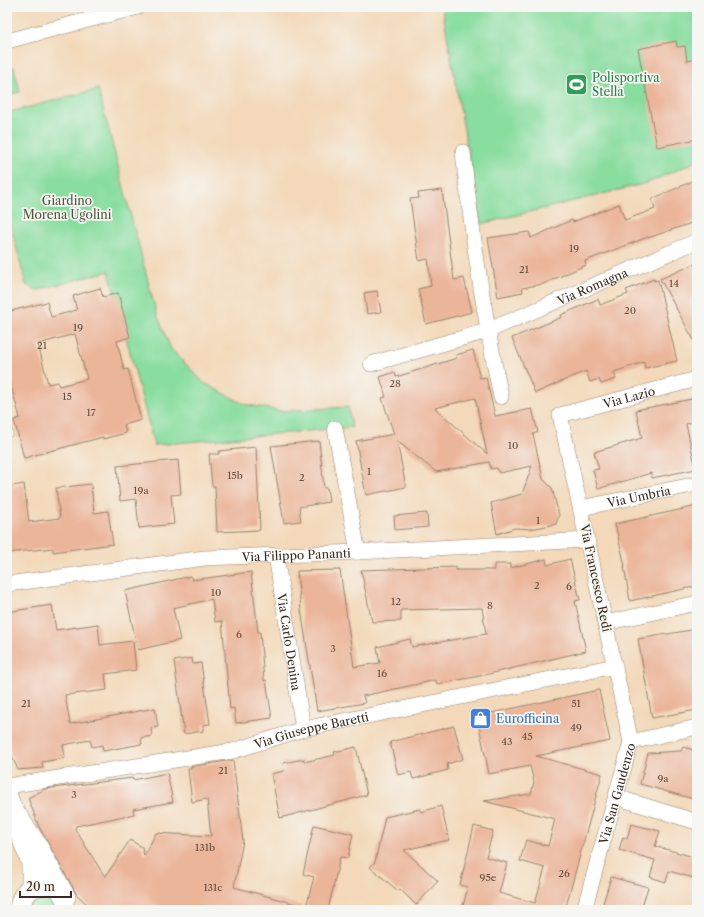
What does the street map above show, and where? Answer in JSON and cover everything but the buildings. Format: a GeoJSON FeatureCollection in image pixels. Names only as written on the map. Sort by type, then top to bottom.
{"type":"FeatureCollection","features":[{"type":"Feature","properties":{"kind":"street"},"geometry":{"type":"LineString","coordinates":[[7,41],[138,7]]}},
{"type":"Feature","properties":{"kind":"street"},"geometry":{"type":"LineString","coordinates":[[463,152],[472,233],[487,331],[501,397]]}},
{"type":"Feature","properties":{"kind":"street","name":"Via Romagna"},"geometry":{"type":"LineString","coordinates":[[371,364],[487,331],[697,240]]}},
{"type":"Feature","properties":{"kind":"street","name":"Via Lazio"},"geometry":{"type":"LineString","coordinates":[[560,415],[697,379]]}},
{"type":"Feature","properties":{"kind":"street","name":"Via Francesco Redi"},"geometry":{"type":"LineString","coordinates":[[560,415],[631,742]]}},
{"type":"Feature","properties":{"kind":"street"},"geometry":{"type":"LineString","coordinates":[[335,428],[358,552]]}},
{"type":"Feature","properties":{"kind":"street","name":"Via Umbria"},"geometry":{"type":"LineString","coordinates":[[580,508],[697,484]]}},
{"type":"Feature","properties":{"kind":"street","name":"Via Filippo Pananti"},"geometry":{"type":"LineString","coordinates":[[7,584],[205,558],[358,552],[587,540]]}},
{"type":"Feature","properties":{"kind":"street","name":"Via Carlo Denina"},"geometry":{"type":"LineString","coordinates":[[276,555],[303,730]]}},
{"type":"Feature","properties":{"kind":"street"},"geometry":{"type":"LineString","coordinates":[[605,623],[697,603]]}},
{"type":"Feature","properties":{"kind":"street","name":"Via Giuseppe Baretti"},"geometry":{"type":"LineString","coordinates":[[7,786],[233,751],[303,730],[615,666]]}},
{"type":"Feature","properties":{"kind":"street","name":"Via San Gaudenzo"},"geometry":{"type":"LineString","coordinates":[[584,910],[631,742],[697,727]]}},
{"type":"Feature","properties":{"kind":"street"},"geometry":{"type":"LineString","coordinates":[[616,797],[697,822]]}},
{"type":"Feature","properties":{"kind":"street"},"geometry":{"type":"LineString","coordinates":[[10,804],[32,863],[32,887]]}},
{"type":"Feature","properties":{"kind":"street"},"geometry":{"type":"LineString","coordinates":[[10,804],[37,846],[68,905]]}},
{"type":"Feature","properties":{"kind":"street"},"geometry":{"type":"LineString","coordinates":[[16,907],[24,894],[32,887],[47,884],[61,891],[68,905]]}},
{"type":"Feature","properties":{"kind":"green space","name":"Polisportiva Stella"},"geometry":{"type":"Polygon","coordinates":[[[442,7],[697,7],[697,161],[647,183],[481,224],[442,7]]]}},
{"type":"Feature","properties":{"kind":"green space"},"geometry":{"type":"Polygon","coordinates":[[[14,67],[20,92],[7,95],[7,68],[14,67]]]}},
{"type":"Feature","properties":{"kind":"green space","name":"Giardino Morena Ugolini"},"geometry":{"type":"Polygon","coordinates":[[[98,89],[156,312],[171,349],[204,383],[244,404],[280,411],[348,407],[352,427],[154,445],[109,271],[38,290],[26,285],[7,210],[7,113],[98,89]]]}},
{"type":"Feature","properties":{"kind":"green space"},"geometry":{"type":"Polygon","coordinates":[[[47,893],[56,899],[58,910],[29,910],[33,897],[47,893]]]}},
{"type":"Feature","properties":{"kind":"place","name":"Polisportiva Stella"},"geometry":{"type":"Point","coordinates":[576,84]}},
{"type":"Feature","properties":{"kind":"place","name":"Eurofficina"},"geometry":{"type":"Point","coordinates":[481,718]}}]}
